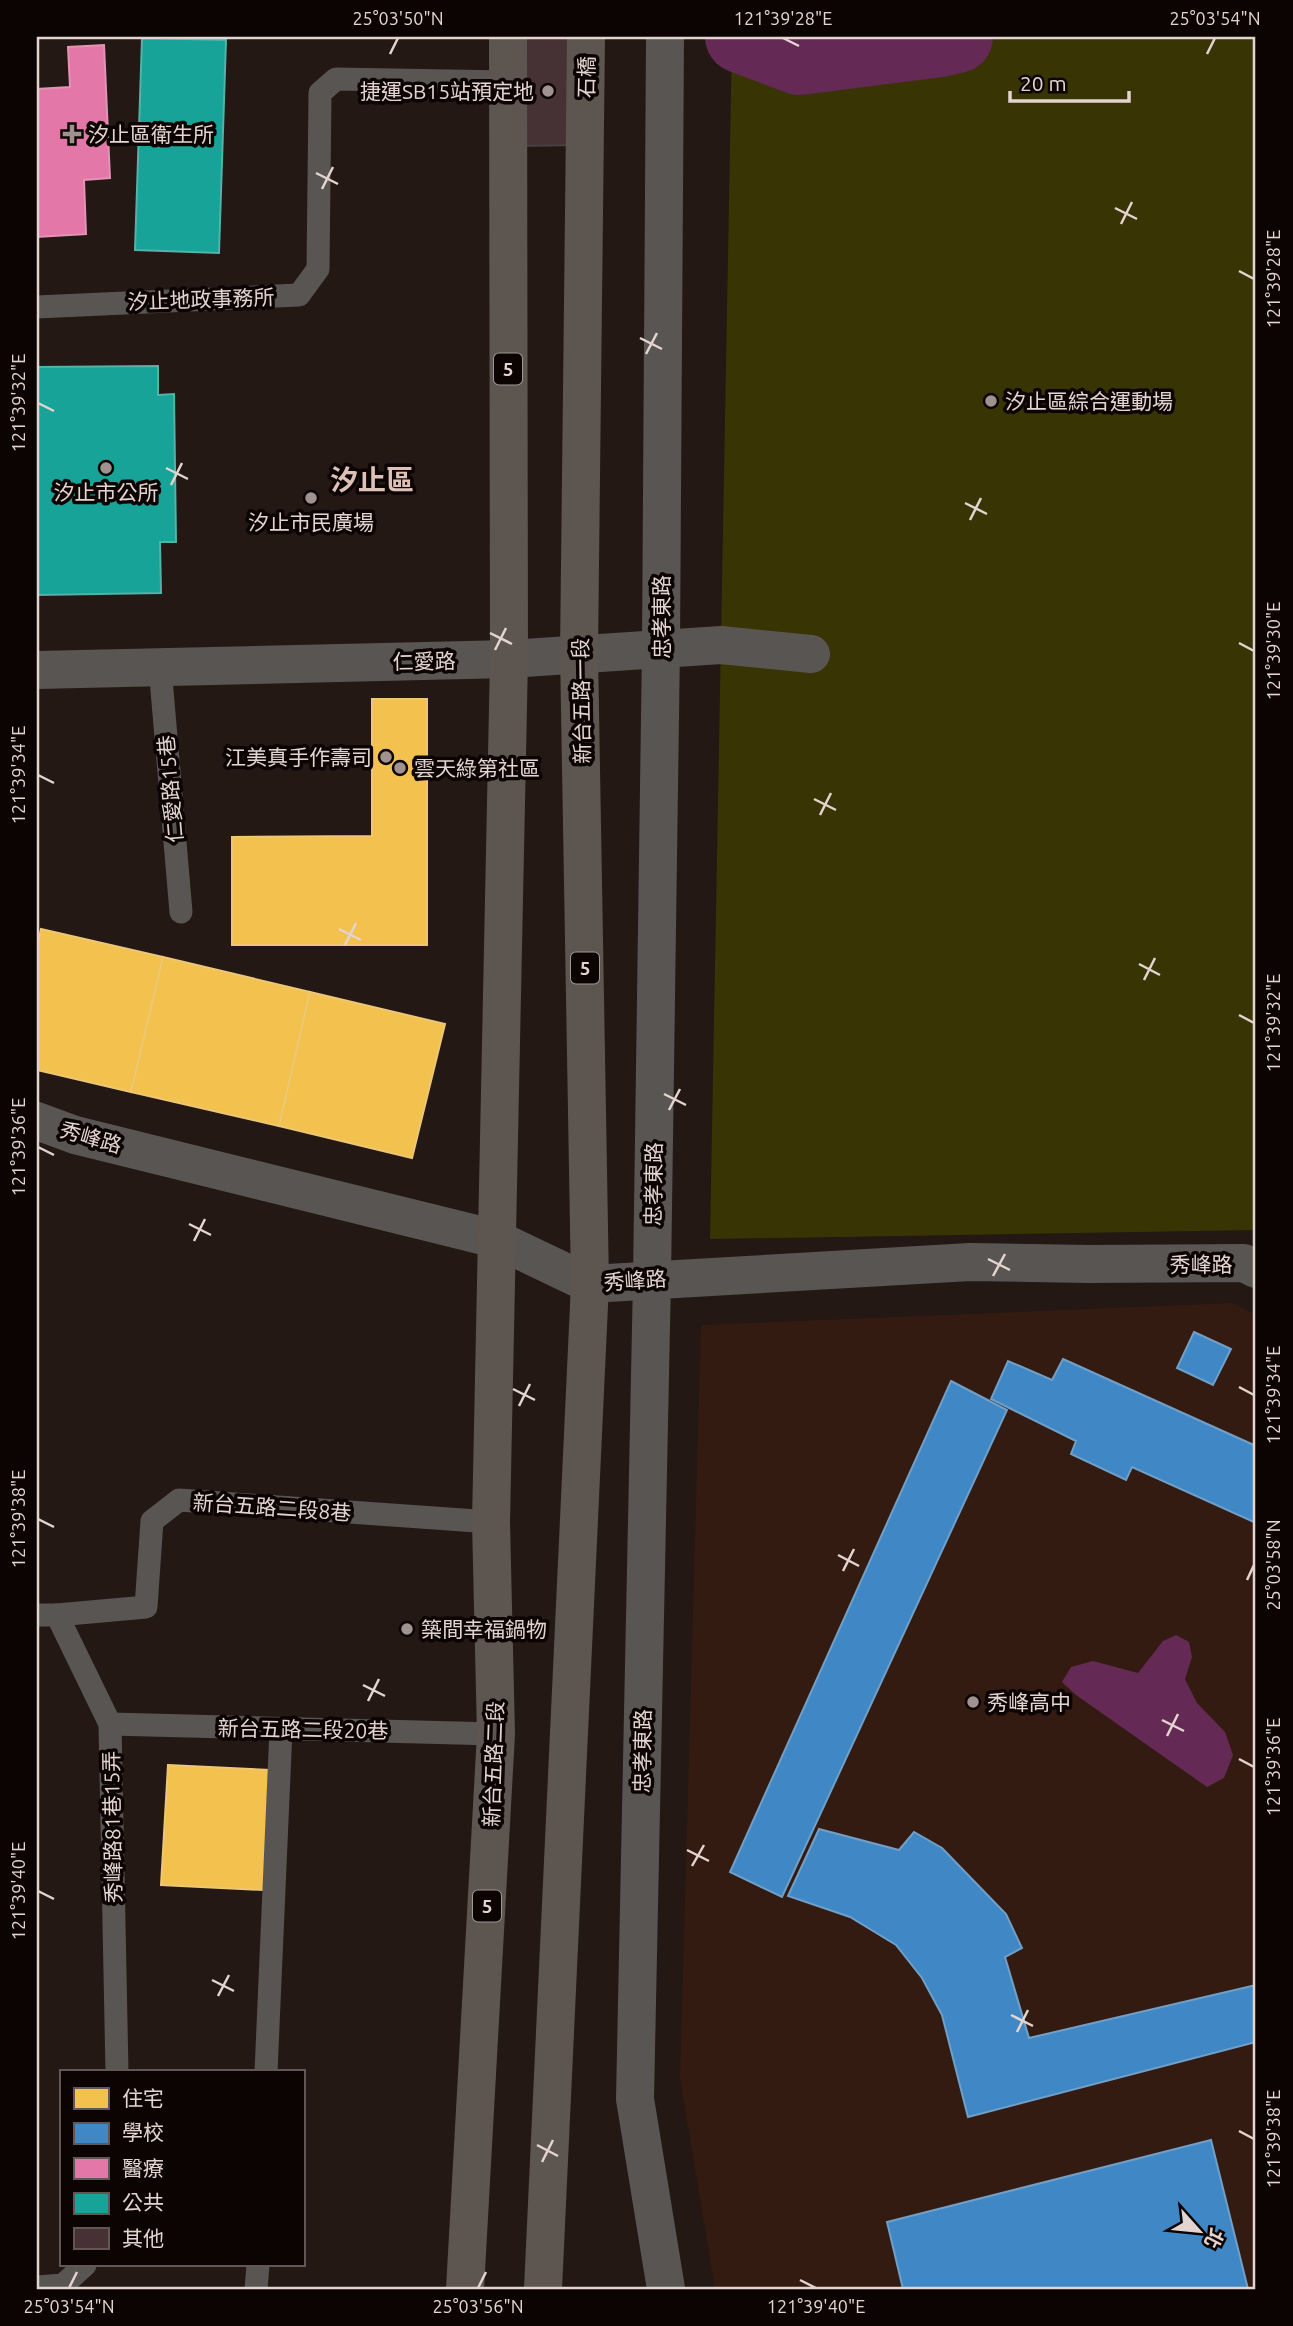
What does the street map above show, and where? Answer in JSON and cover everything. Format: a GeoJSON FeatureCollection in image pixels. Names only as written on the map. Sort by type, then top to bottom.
{"type":"FeatureCollection","features":[{"type":"Feature","properties":{"kind":"main road","name":"5"},"geometry":{"type":"LineString","coordinates":[[496,1239],[509,659],[508,37]]}},
{"type":"Feature","properties":{"kind":"main road","name":"石橋"},"geometry":{"type":"LineString","coordinates":[[585,117],[586,37]]}},
{"type":"Feature","properties":{"kind":"main road","name":"新台五路一段"},"geometry":{"type":"LineString","coordinates":[[585,117],[579,653],[590,1284]]}},
{"type":"Feature","properties":{"kind":"main road","name":"新台五路二段"},"geometry":{"type":"LineString","coordinates":[[465,2289],[496,1734],[491,1522],[496,1239]]}},
{"type":"Feature","properties":{"kind":"main road","name":"5"},"geometry":{"type":"LineString","coordinates":[[543,2289],[590,1284]]}},
{"type":"Feature","properties":{"kind":"street","name":"忠孝東路"},"geometry":{"type":"LineString","coordinates":[[665,37],[661,648],[652,1279],[635,2099],[666,2289]]}},
{"type":"Feature","properties":{"kind":"street","name":"仁愛路"},"geometry":{"type":"LineString","coordinates":[[37,670],[509,659],[721,645],[811,654]]}},
{"type":"Feature","properties":{"kind":"street","name":"秀峰路"},"geometry":{"type":"LineString","coordinates":[[37,1121],[75,1135],[496,1239],[590,1284],[970,1262],[1244,1263],[1256,1269]]}},
{"type":"Feature","properties":{"kind":"lane","name":"汐止地政事務所"},"geometry":{"type":"LineString","coordinates":[[37,307],[299,295],[318,269],[320,93],[336,79],[508,80]]}},
{"type":"Feature","properties":{"kind":"lane","name":"仁愛路15巷"},"geometry":{"type":"LineString","coordinates":[[160,667],[181,912]]}},
{"type":"Feature","properties":{"kind":"lane","name":"新台五路二段8巷"},"geometry":{"type":"LineString","coordinates":[[47,1615],[146,1607],[152,1521],[179,1500],[491,1522]]}},
{"type":"Feature","properties":{"kind":"lane","name":"秀峰路81巷15弄"},"geometry":{"type":"LineString","coordinates":[[47,1615],[110,1724],[117,2070]]}},
{"type":"Feature","properties":{"kind":"lane","name":"新台五路二段20巷"},"geometry":{"type":"LineString","coordinates":[[110,1724],[496,1734]]}},
{"type":"Feature","properties":{"kind":"lane"},"geometry":{"type":"LineString","coordinates":[[266,2070],[281,1728]]}},
{"type":"Feature","properties":{"kind":"lane"},"geometry":{"type":"LineString","coordinates":[[37,2287],[63,2285],[84,2266]]}},
{"type":"Feature","properties":{"kind":"lane"},"geometry":{"type":"LineString","coordinates":[[257,2289],[258,2266]]}},
{"type":"Feature","properties":{"kind":"shaded area","name":"汐止區綜合運動場"},"geometry":{"type":"Polygon","coordinates":[[[732,37],[1256,37],[1256,1230],[710,1239],[732,37]]]}},
{"type":"Feature","properties":{"kind":"shaded area","name":"秀峰高中"},"geometry":{"type":"Polygon","coordinates":[[[1233,1303],[1256,1315],[1256,2289],[715,2289],[680,2079],[701,1325],[1233,1303]]]}},
{"type":"Feature","properties":{"kind":"shaded area"},"geometry":{"type":"Polygon","coordinates":[[[1176,1635],[1189,1642],[1192,1657],[1185,1679],[1197,1703],[1225,1732],[1233,1755],[1224,1778],[1207,1787],[1076,1695],[1062,1682],[1071,1667],[1093,1661],[1138,1673],[1163,1641],[1176,1635]]]}},
{"type":"Feature","properties":{"kind":"building: 住宅","name":"雲天綠第社區"},"geometry":{"type":"Polygon","coordinates":[[[372,699],[427,699],[427,945],[232,945],[232,837],[372,836],[372,699]]]}},
{"type":"Feature","properties":{"kind":"building: 住宅"},"geometry":{"type":"Polygon","coordinates":[[[41,929],[163,957],[131,1092],[37,1070],[37,947],[41,929]]]}},
{"type":"Feature","properties":{"kind":"building: 住宅"},"geometry":{"type":"Polygon","coordinates":[[[163,957],[310,992],[279,1126],[131,1092],[163,957]]]}},
{"type":"Feature","properties":{"kind":"building: 住宅"},"geometry":{"type":"Polygon","coordinates":[[[310,992],[445,1024],[412,1158],[279,1126],[310,992]]]}},
{"type":"Feature","properties":{"kind":"building: 住宅"},"geometry":{"type":"Polygon","coordinates":[[[168,1765],[270,1770],[263,1890],[161,1885],[168,1765]]]}},
{"type":"Feature","properties":{"kind":"building: 學校"},"geometry":{"type":"Polygon","coordinates":[[[1194,1332],[1231,1349],[1213,1385],[1177,1368],[1194,1332]]]}},
{"type":"Feature","properties":{"kind":"building: 學校"},"geometry":{"type":"Polygon","coordinates":[[[1063,1359],[1256,1446],[1256,1523],[1132,1467],[1126,1480],[1071,1454],[1076,1441],[991,1399],[1008,1361],[1052,1380],[1063,1359]]]}},
{"type":"Feature","properties":{"kind":"building: 學校"},"geometry":{"type":"Polygon","coordinates":[[[951,1381],[1007,1410],[782,1897],[730,1872],[951,1381]]]}},
{"type":"Feature","properties":{"kind":"building: 學校"},"geometry":{"type":"Polygon","coordinates":[[[819,1829],[899,1850],[914,1832],[942,1848],[1006,1914],[1022,1948],[1005,1957],[1029,2038],[1256,1985],[1256,2042],[968,2117],[942,2015],[922,1978],[896,1945],[850,1917],[788,1896],[819,1829]]]}},
{"type":"Feature","properties":{"kind":"building: 學校"},"geometry":{"type":"Polygon","coordinates":[[[1211,2140],[1248,2289],[903,2289],[887,2222],[1211,2140]]]}},
{"type":"Feature","properties":{"kind":"building: 醫療","name":"汐止區衛生所"},"geometry":{"type":"Polygon","coordinates":[[[104,45],[110,178],[84,180],[86,234],[37,237],[37,89],[70,87],[68,47],[104,45]]]}},
{"type":"Feature","properties":{"kind":"building: 公共"},"geometry":{"type":"Polygon","coordinates":[[[142,38],[226,40],[219,253],[135,250],[142,38]]]}},
{"type":"Feature","properties":{"kind":"building: 公共","name":"汐止市公所"},"geometry":{"type":"Polygon","coordinates":[[[158,366],[158,395],[174,394],[176,542],[160,542],[161,593],[37,595],[37,367],[158,366]]]}},
{"type":"Feature","properties":{"kind":"building: 其他","name":"捷運SB15站預定地"},"geometry":{"type":"Polygon","coordinates":[[[518,37],[580,37],[579,145],[517,146],[518,37]]]}},
{"type":"Feature","properties":{"kind":"waterway"},"geometry":{"type":"LineString","coordinates":[[741,37],[799,59],[957,37]]}},
{"type":"Feature","properties":{"kind":"place","name":"捷運SB15站預定地"},"geometry":{"type":"Point","coordinates":[548,91]}},
{"type":"Feature","properties":{"kind":"place","name":"汐止區衛生所"},"geometry":{"type":"Point","coordinates":[72,134]}},
{"type":"Feature","properties":{"kind":"place","name":"汐止區綜合運動場"},"geometry":{"type":"Point","coordinates":[991,401]}},
{"type":"Feature","properties":{"kind":"place","name":"汐止市公所"},"geometry":{"type":"Point","coordinates":[106,468]}},
{"type":"Feature","properties":{"kind":"place","name":"汐止市民廣場"},"geometry":{"type":"Point","coordinates":[311,498]}},
{"type":"Feature","properties":{"kind":"place","name":"江美真手作壽司"},"geometry":{"type":"Point","coordinates":[386,757]}},
{"type":"Feature","properties":{"kind":"place","name":"雲天綠第社區"},"geometry":{"type":"Point","coordinates":[400,768]}},
{"type":"Feature","properties":{"kind":"place","name":"築間幸福鍋物"},"geometry":{"type":"Point","coordinates":[407,1629]}},
{"type":"Feature","properties":{"kind":"place","name":"秀峰高中"},"geometry":{"type":"Point","coordinates":[973,1702]}},
{"type":"Feature","properties":{"kind":"district","name":"汐止區"},"geometry":{"type":"Point","coordinates":[372,479]}}]}
